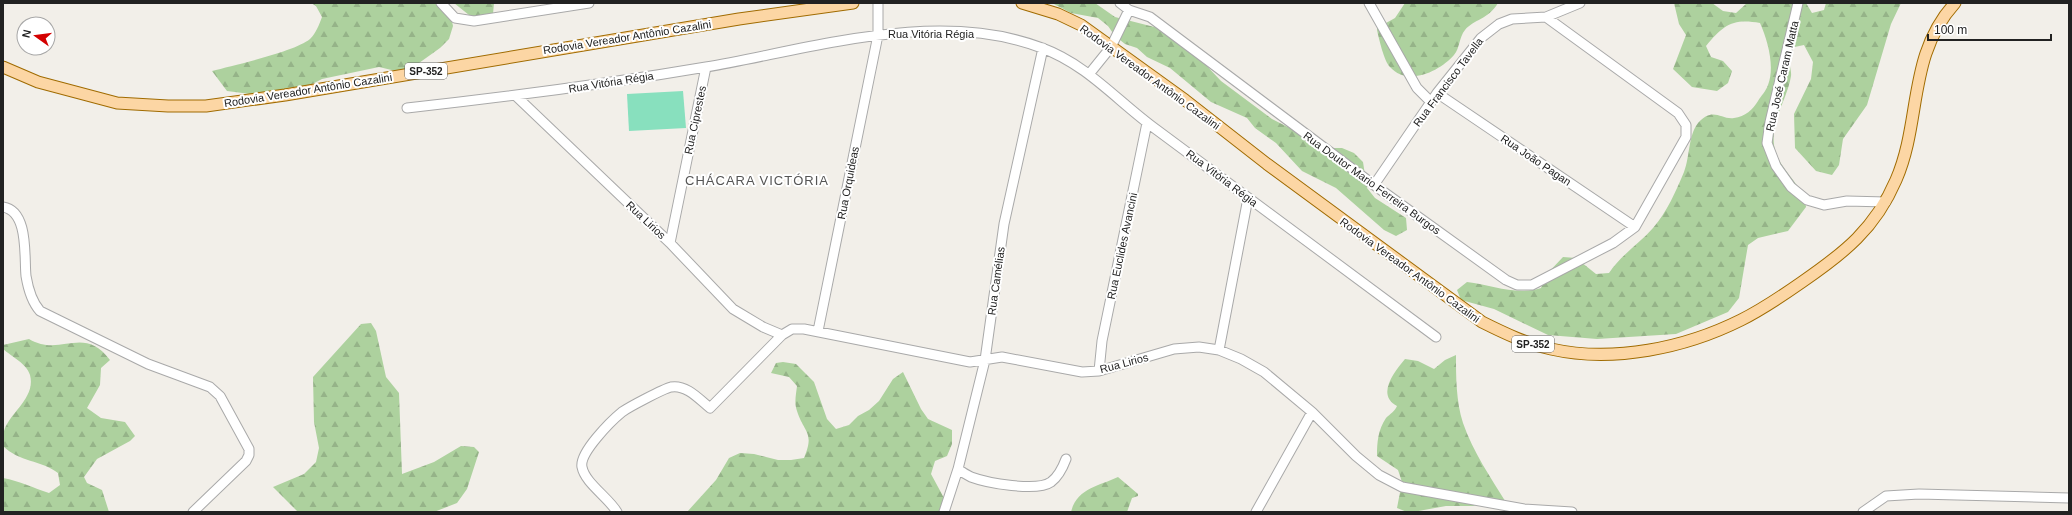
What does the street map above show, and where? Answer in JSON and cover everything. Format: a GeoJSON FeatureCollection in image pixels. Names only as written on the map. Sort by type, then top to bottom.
{"type":"FeatureCollection","features":[{"type":"Feature","properties":{"kind":"main road","name":"Rodovia Vereador Antônio Cazalini"},"geometry":{"type":"LineString","coordinates":[[3,67],[38,82],[117,103],[168,106],[206,106],[285,96],[731,20],[853,3]]}},
{"type":"Feature","properties":{"kind":"main road","name":"Rodovia Vereador Antônio Cazalini"},"geometry":{"type":"LineString","coordinates":[[1022,3],[1058,14],[1081,25],[1482,322],[1513,338],[1551,349],[1601,354],[1637,353],[1663,347],[1709,333],[1741,320],[1771,303],[1846,250],[1870,226],[1886,202],[1897,178],[1905,150],[1920,71],[1929,40],[1945,14],[1955,3]]}},
{"type":"Feature","properties":{"kind":"street"},"geometry":{"type":"LineString","coordinates":[[441,3],[455,18],[474,22],[589,3]]}},
{"type":"Feature","properties":{"kind":"street","name":"Rua Orquideas"},"geometry":{"type":"LineString","coordinates":[[818,331],[878,34],[878,3]]}},
{"type":"Feature","properties":{"kind":"street","name":"Rua Doutor Mario Ferreira Burgos"},"geometry":{"type":"LineString","coordinates":[[1120,3],[1128,10],[1150,17],[1374,185],[1506,280],[1517,285],[1532,286],[1613,243],[1635,227]]}},
{"type":"Feature","properties":{"kind":"street"},"geometry":{"type":"LineString","coordinates":[[1369,3],[1417,88],[1431,102]]}},
{"type":"Feature","properties":{"kind":"street","name":"Rua Francisco Tavella"},"geometry":{"type":"LineString","coordinates":[[1374,185],[1437,93],[1481,38],[1498,24],[1512,19],[1546,16],[1580,3]]}},
{"type":"Feature","properties":{"kind":"street","name":"Rua José Caram Matta"},"geometry":{"type":"LineString","coordinates":[[1798,3],[1770,122],[1767,143],[1776,166],[1791,188],[1807,200],[1824,205],[1847,201],[1886,202]]}},
{"type":"Feature","properties":{"kind":"street"},"geometry":{"type":"LineString","coordinates":[[1090,73],[1111,47],[1128,10]]}},
{"type":"Feature","properties":{"kind":"street"},"geometry":{"type":"LineString","coordinates":[[1546,16],[1678,113],[1686,124],[1686,136],[1635,227]]}},
{"type":"Feature","properties":{"kind":"street","name":"Rua Vitória Régia"},"geometry":{"type":"LineString","coordinates":[[407,108],[516,96],[706,67],[878,34],[950,32],[988,34],[1043,48],[1090,73],[1147,123],[1436,337]]}},
{"type":"Feature","properties":{"kind":"street","name":"Rua Camélias"},"geometry":{"type":"LineString","coordinates":[[944,512],[958,469],[985,360],[1004,224],[1043,48]]}},
{"type":"Feature","properties":{"kind":"street","name":"Rua Ciprestes"},"geometry":{"type":"LineString","coordinates":[[670,243],[706,67]]}},
{"type":"Feature","properties":{"kind":"street","name":"Rua João Pagan"},"geometry":{"type":"LineString","coordinates":[[1437,93],[1635,227]]}},
{"type":"Feature","properties":{"kind":"street","name":"Rua Lirios"},"geometry":{"type":"LineString","coordinates":[[516,96],[670,243],[733,309],[763,327],[782,335]]}},
{"type":"Feature","properties":{"kind":"street","name":"Rua Euclides Avancini"},"geometry":{"type":"LineString","coordinates":[[1099,371],[1102,341],[1147,123]]}},
{"type":"Feature","properties":{"kind":"street"},"geometry":{"type":"LineString","coordinates":[[1219,350],[1248,198]]}},
{"type":"Feature","properties":{"kind":"street"},"geometry":{"type":"LineString","coordinates":[[3,207],[15,212],[21,223],[24,240],[26,278],[34,304],[40,311],[148,364],[202,383],[210,387],[220,396],[249,449],[249,455],[246,461],[193,512]]}},
{"type":"Feature","properties":{"kind":"street","name":"Rua Lirios"},"geometry":{"type":"LineString","coordinates":[[618,512],[611,502],[586,478],[581,466],[583,455],[611,423],[622,412],[671,387],[686,389],[710,408],[782,335],[792,329],[818,331],[970,362],[1002,356],[1082,372],[1099,371],[1174,349],[1199,347],[1219,350],[1242,359],[1264,372],[1312,412],[1356,456],[1379,475],[1402,487],[1525,510],[1572,512]]}},
{"type":"Feature","properties":{"kind":"street"},"geometry":{"type":"LineString","coordinates":[[1256,512],[1312,412]]}},
{"type":"Feature","properties":{"kind":"street"},"geometry":{"type":"LineString","coordinates":[[958,469],[971,477],[1019,487],[1038,487],[1050,483],[1060,472],[1066,459]]}},
{"type":"Feature","properties":{"kind":"street"},"geometry":{"type":"LineString","coordinates":[[1863,512],[1886,496],[1919,494],[2069,498]]}},
{"type":"Feature","properties":{"kind":"green space"},"geometry":{"type":"Polygon","coordinates":[[[311,3],[448,3],[453,26],[449,39],[440,48],[419,63],[400,72],[379,67],[322,79],[293,94],[257,95],[227,91],[212,71],[291,49],[310,39],[316,32],[322,17],[316,6],[311,3]]]}},
{"type":"Feature","properties":{"kind":"green space"},"geometry":{"type":"Polygon","coordinates":[[[454,3],[494,3],[493,14],[474,19],[454,3]]]}},
{"type":"Feature","properties":{"kind":"green space"},"geometry":{"type":"Polygon","coordinates":[[[1052,3],[1095,3],[1115,17],[1166,30],[1204,63],[1221,81],[1272,119],[1329,148],[1342,148],[1354,153],[1363,162],[1367,188],[1375,198],[1406,218],[1407,230],[1396,236],[1384,230],[1336,188],[1302,171],[1276,143],[1255,128],[1247,118],[1211,102],[1170,68],[1147,57],[1137,48],[1125,44],[1098,18],[1071,13],[1052,3]]]}},
{"type":"Feature","properties":{"kind":"green space"},"geometry":{"type":"Polygon","coordinates":[[[1405,3],[1498,3],[1490,13],[1465,30],[1456,52],[1448,61],[1424,74],[1406,76],[1397,73],[1388,64],[1380,44],[1377,30],[1377,28],[1395,18],[1405,3]]]}},
{"type":"Feature","properties":{"kind":"green space"},"geometry":{"type":"Polygon","coordinates":[[[1674,3],[1712,3],[1723,11],[1736,13],[1747,3],[1806,3],[1812,13],[1824,10],[1826,3],[1901,3],[1891,24],[1867,105],[1843,139],[1839,165],[1832,175],[1816,171],[1795,148],[1794,114],[1811,79],[1813,62],[1804,45],[1785,49],[1791,69],[1791,76],[1777,118],[1774,145],[1780,162],[1801,191],[1806,207],[1788,231],[1758,238],[1748,245],[1739,298],[1728,312],[1676,334],[1597,339],[1548,335],[1494,309],[1461,300],[1457,290],[1467,282],[1523,291],[1541,288],[1545,276],[1563,257],[1576,258],[1596,274],[1609,273],[1619,261],[1653,228],[1667,208],[1684,172],[1692,134],[1698,123],[1708,115],[1713,114],[1729,118],[1742,116],[1751,110],[1756,104],[1767,87],[1771,70],[1770,54],[1760,23],[1743,22],[1729,25],[1723,28],[1706,46],[1711,57],[1723,61],[1732,71],[1728,83],[1717,91],[1692,87],[1673,69],[1686,35],[1679,24],[1674,3]]]}},
{"type":"Feature","properties":{"kind":"green space"},"geometry":{"type":"Polygon","coordinates":[[[683,91],[686,128],[629,131],[627,94],[683,91]]]}},
{"type":"Feature","properties":{"kind":"green space"},"geometry":{"type":"Polygon","coordinates":[[[371,323],[376,331],[386,377],[399,393],[402,474],[434,462],[461,446],[474,447],[479,452],[467,489],[457,503],[434,512],[298,512],[273,487],[304,474],[316,462],[319,448],[314,422],[313,377],[361,324],[371,323]]]}},
{"type":"Feature","properties":{"kind":"green space"},"geometry":{"type":"Polygon","coordinates":[[[29,339],[41,344],[51,345],[81,343],[90,344],[100,350],[110,360],[101,368],[100,385],[87,408],[101,418],[125,422],[135,436],[130,441],[97,459],[84,477],[87,483],[102,490],[109,512],[3,512],[3,478],[49,493],[60,485],[58,473],[16,455],[3,446],[3,436],[7,424],[26,398],[31,383],[30,375],[26,367],[3,349],[3,345],[29,339]]]}},
{"type":"Feature","properties":{"kind":"green space"},"geometry":{"type":"Polygon","coordinates":[[[1456,355],[1456,380],[1463,423],[1477,455],[1507,504],[1486,503],[1473,506],[1446,506],[1407,512],[1397,508],[1402,482],[1398,470],[1377,456],[1381,427],[1386,418],[1397,406],[1388,396],[1387,390],[1389,383],[1396,370],[1405,359],[1418,361],[1434,369],[1445,360],[1456,355]]]}},
{"type":"Feature","properties":{"kind":"green space"},"geometry":{"type":"Polygon","coordinates":[[[783,362],[796,364],[814,382],[827,419],[836,429],[849,425],[858,416],[869,410],[879,401],[893,379],[903,372],[921,409],[928,419],[952,430],[952,444],[947,456],[935,461],[931,474],[944,498],[945,512],[687,512],[716,480],[729,458],[740,453],[754,454],[778,460],[804,458],[809,443],[807,433],[796,408],[797,386],[789,377],[771,373],[776,363],[783,362]]]}},
{"type":"Feature","properties":{"kind":"green space"},"geometry":{"type":"Polygon","coordinates":[[[1118,477],[1138,494],[1138,496],[1132,498],[1127,512],[1071,512],[1074,504],[1083,493],[1118,477]]]}},
{"type":"Feature","properties":{"kind":"district","name":"CHÁCARA VICTÓRIA"},"geometry":{"type":"Point","coordinates":[757,180]}}]}
